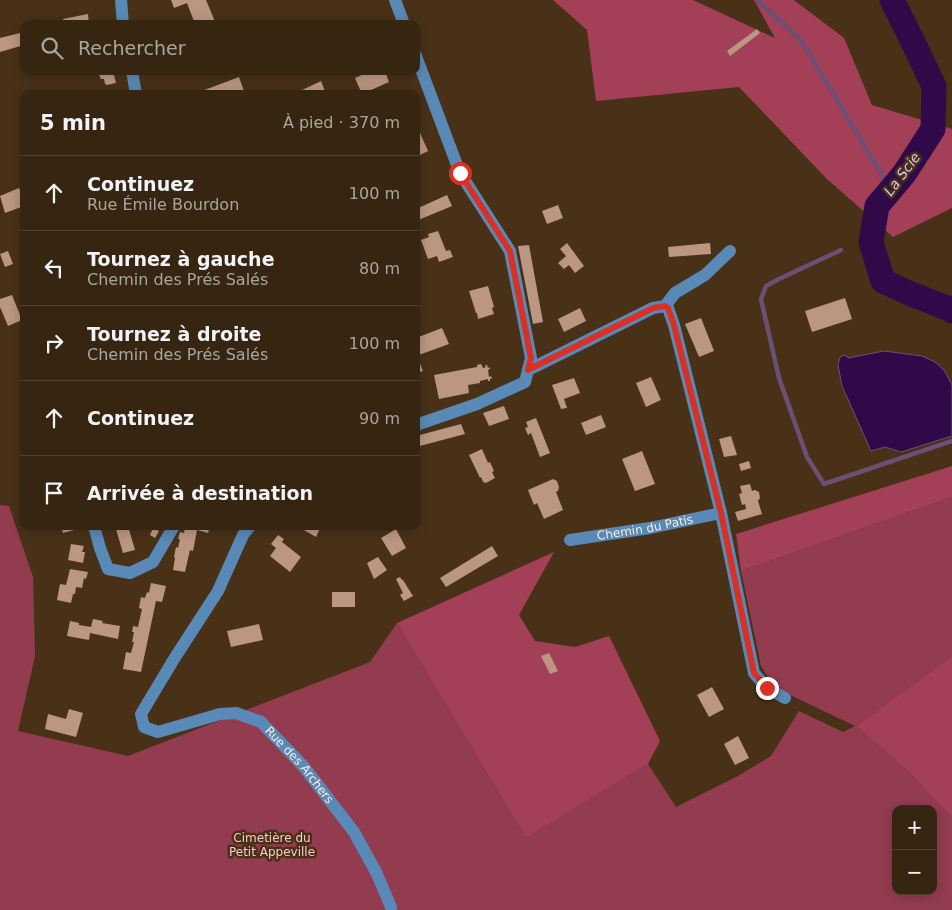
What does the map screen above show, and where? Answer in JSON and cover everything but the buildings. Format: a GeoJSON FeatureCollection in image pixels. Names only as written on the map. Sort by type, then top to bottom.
{"type":"FeatureCollection","features":[{"type":"Feature","properties":{"kind":"street"},"geometry":{"type":"LineString","coordinates":[[121,0],[123,20]]}},
{"type":"Feature","properties":{"kind":"street"},"geometry":{"type":"LineString","coordinates":[[395,0],[402,20]]}},
{"type":"Feature","properties":{"kind":"street"},"geometry":{"type":"LineString","coordinates":[[420,67],[460,173],[510,251],[531,358],[525,382],[477,404],[420,424]]}},
{"type":"Feature","properties":{"kind":"street"},"geometry":{"type":"LineString","coordinates":[[133,75],[135,90]]}},
{"type":"Feature","properties":{"kind":"street"},"geometry":{"type":"LineString","coordinates":[[528,370],[653,308],[665,306],[675,293],[705,275],[730,251]]}},
{"type":"Feature","properties":{"kind":"street"},"geometry":{"type":"LineString","coordinates":[[665,306],[668,308],[674,325],[721,513],[754,673],[767,688],[786,698]]}},
{"type":"Feature","properties":{"kind":"street","name":"Chemin du Patis"},"geometry":{"type":"LineString","coordinates":[[570,540],[650,528],[721,513]]}},
{"type":"Feature","properties":{"kind":"street"},"geometry":{"type":"LineString","coordinates":[[95,530],[108,569],[130,573],[153,562],[172,530]]}},
{"type":"Feature","properties":{"kind":"street","name":"Rue des Archers"},"geometry":{"type":"LineString","coordinates":[[247,530],[218,591],[141,714],[144,727],[158,732],[220,714],[236,713],[261,722],[304,767],[354,832],[376,872],[391,907]]}},
{"type":"Feature","properties":{"kind":"green space","name":"Cimetière du Petit Appeville"},"geometry":{"type":"Polygon","coordinates":[[[952,497],[952,656],[856,726],[909,772],[952,818],[952,910],[0,910],[0,505],[9,506],[33,577],[35,656],[18,731],[128,756],[370,662],[397,623],[526,838],[648,764],[676,807],[738,776],[771,756],[799,711],[843,732],[855,726],[786,693],[771,682],[761,666],[741,571],[952,497]]]}},
{"type":"Feature","properties":{"kind":"shaded area"},"geometry":{"type":"Polygon","coordinates":[[[553,0],[693,0],[775,38],[754,0],[794,0],[844,38],[872,105],[952,129],[952,208],[893,237],[827,179],[739,87],[596,101],[587,30],[553,0]]]}},
{"type":"Feature","properties":{"kind":"shaded area"},"geometry":{"type":"Polygon","coordinates":[[[884,351],[922,356],[935,362],[944,370],[952,385],[952,436],[901,452],[885,447],[871,451],[842,386],[838,365],[840,357],[845,355],[848,358],[884,351]]]}},
{"type":"Feature","properties":{"kind":"shaded area"},"geometry":{"type":"Polygon","coordinates":[[[952,466],[952,497],[741,571],[736,534],[952,466]]]}},
{"type":"Feature","properties":{"kind":"shaded area"},"geometry":{"type":"Polygon","coordinates":[[[554,552],[519,615],[535,641],[575,647],[609,636],[660,741],[648,764],[526,838],[397,623],[554,552]]]}},
{"type":"Feature","properties":{"kind":"shaded area"},"geometry":{"type":"Polygon","coordinates":[[[952,656],[952,818],[909,772],[856,726],[952,656]]]}},
{"type":"Feature","properties":{"kind":"waterway"},"geometry":{"type":"LineString","coordinates":[[757,0],[801,40],[891,190]]}},
{"type":"Feature","properties":{"kind":"waterway","name":"La Scie"},"geometry":{"type":"LineString","coordinates":[[892,0],[934,86],[933,129],[904,174],[877,206],[871,242],[883,281],[952,311]]}},
{"type":"Feature","properties":{"kind":"waterway"},"geometry":{"type":"LineString","coordinates":[[841,250],[766,286],[761,299],[779,378],[807,457],[824,484],[952,441]]}},
{"type":"Feature","properties":{"kind":"route"},"geometry":{"type":"LineString","coordinates":[[460,173],[510,251],[531,358],[528,370],[653,308],[665,306],[668,308],[674,325],[721,513],[754,673],[767,688]]}}]}
